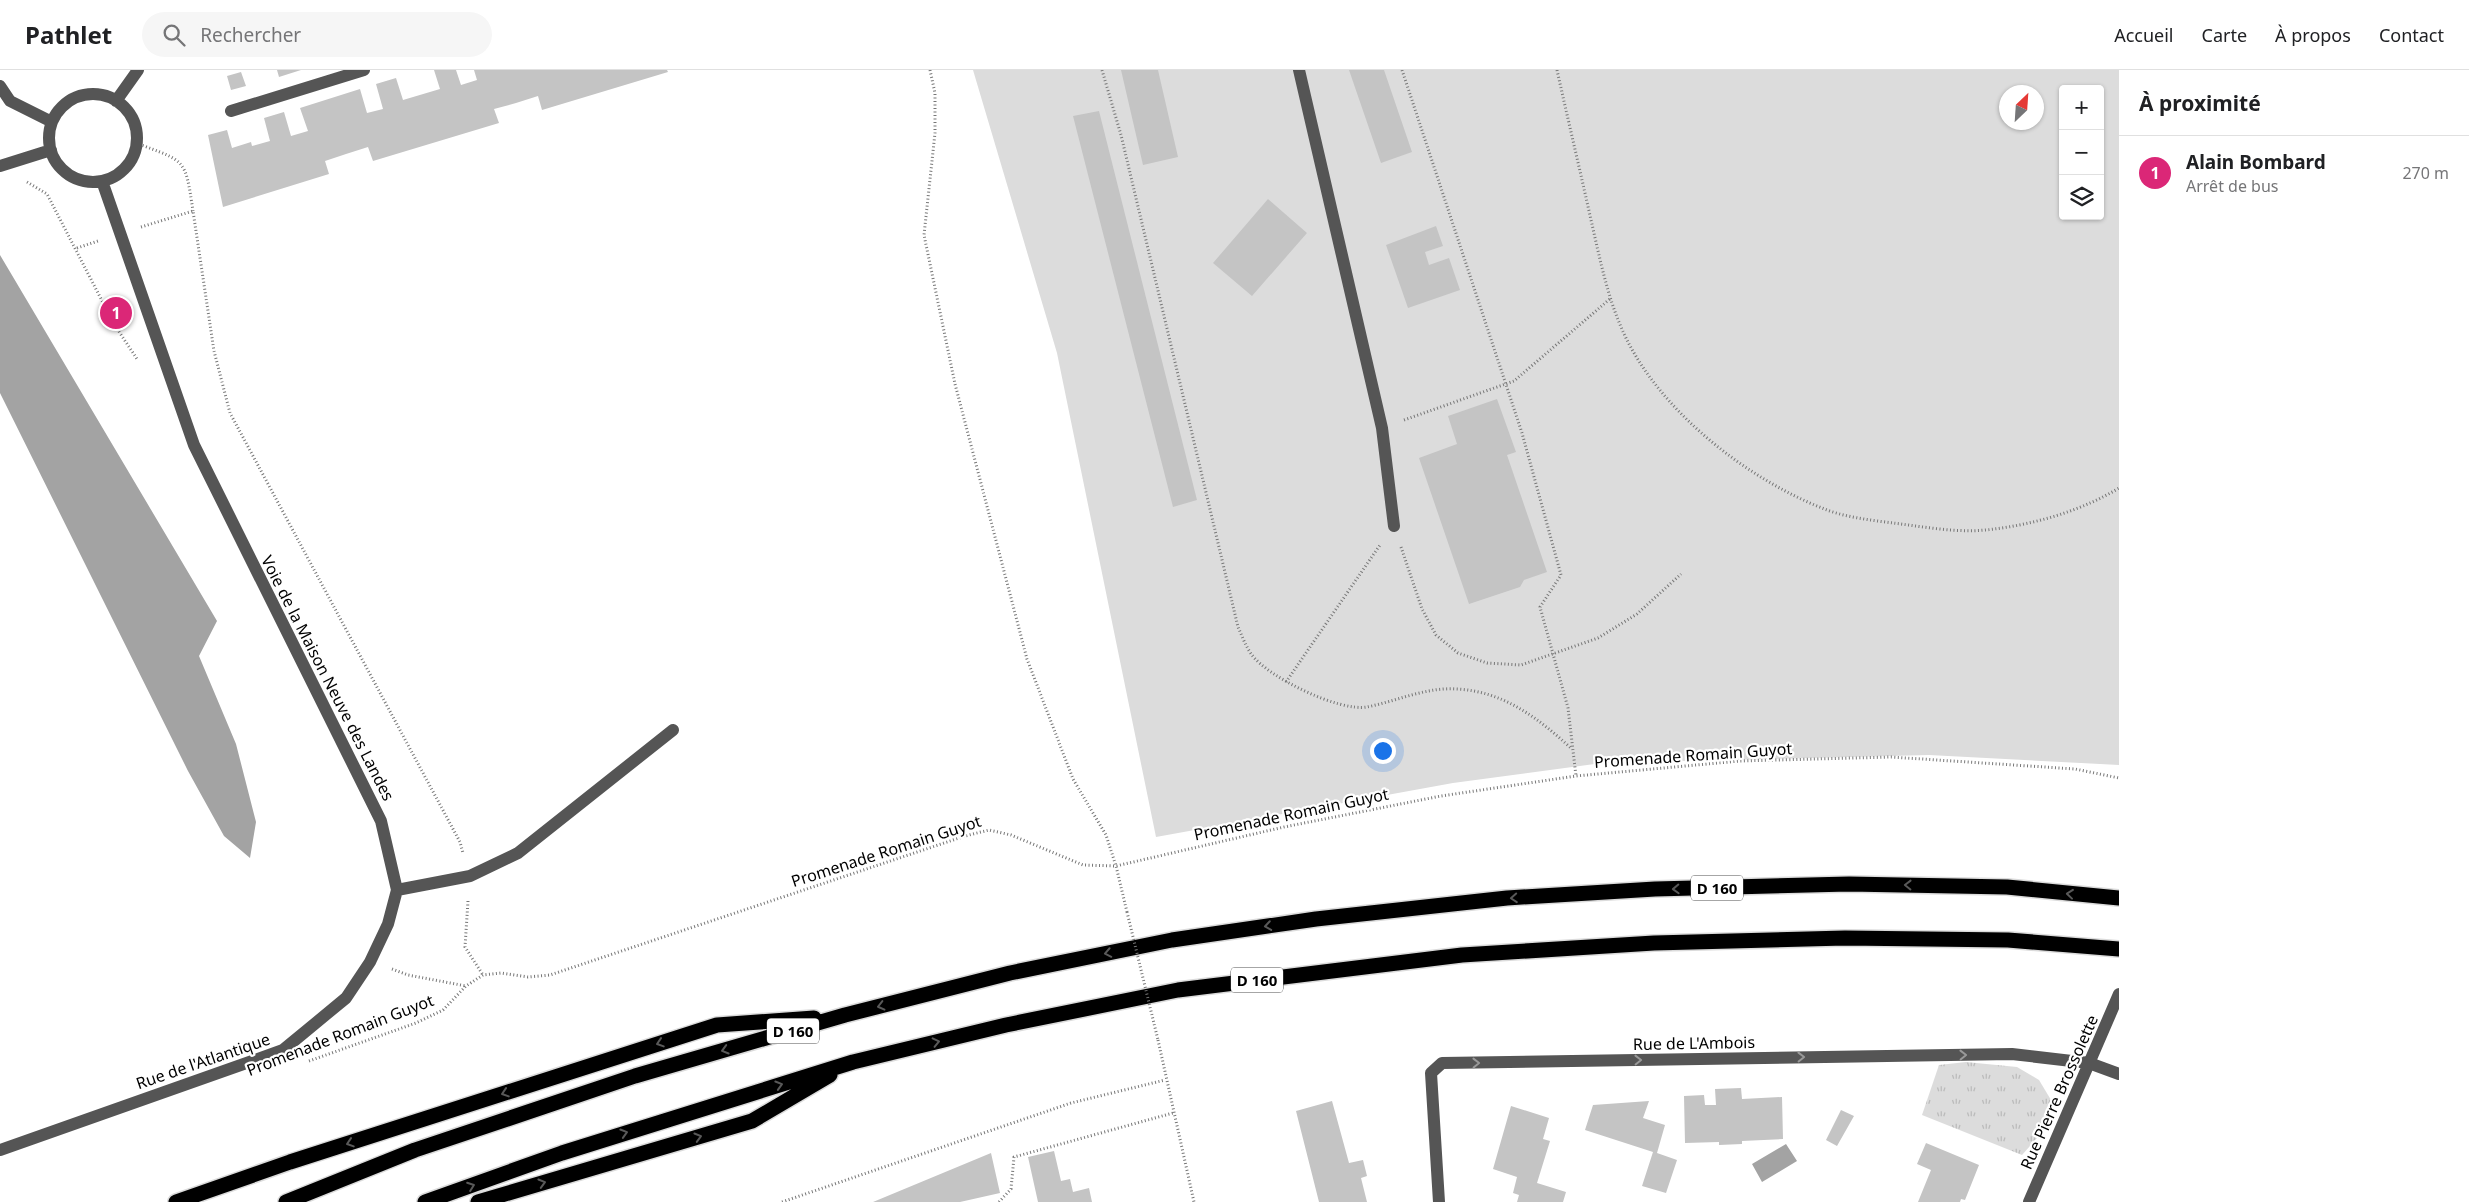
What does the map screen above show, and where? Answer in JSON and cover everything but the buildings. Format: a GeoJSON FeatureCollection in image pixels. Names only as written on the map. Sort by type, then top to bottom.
{"type":"FeatureCollection","features":[{"type":"Feature","properties":{"kind":"highway","name":"D 160"},"geometry":{"type":"LineString","coordinates":[[286,1202],[415,1150],[635,1076],[845,1015],[1010,973],[1172,940],[1316,919],[1508,898],[1655,890],[1849,884],[2007,888],[2119,898]]}},
{"type":"Feature","properties":{"kind":"highway","name":"D 160"},"geometry":{"type":"LineString","coordinates":[[425,1202],[562,1153],[853,1062],[1006,1025],[1178,990],[1462,955],[1654,943],[1845,938],[2008,940],[2119,950]]}},
{"type":"Feature","properties":{"kind":"highway","name":"D 160"},"geometry":{"type":"LineString","coordinates":[[176,1202],[290,1162],[717,1025],[845,1015]]}},
{"type":"Feature","properties":{"kind":"highway","name":"D 160"},"geometry":{"type":"LineString","coordinates":[[478,1202],[752,1121],[853,1062]]}},
{"type":"Feature","properties":{"kind":"street"},"geometry":{"type":"LineString","coordinates":[[116,101],[138,70]]}},
{"type":"Feature","properties":{"kind":"street"},"geometry":{"type":"LineString","coordinates":[[230,111],[364,70]]}},
{"type":"Feature","properties":{"kind":"street"},"geometry":{"type":"LineString","coordinates":[[1299,70],[1382,428],[1394,526]]}},
{"type":"Feature","properties":{"kind":"street"},"geometry":{"type":"LineString","coordinates":[[0,86],[10,101],[52,122]]}},
{"type":"Feature","properties":{"kind":"street"},"geometry":{"type":"LineString","coordinates":[[91,94],[104,96],[116,101],[132,119],[136,131],[136,143],[132,156],[125,167],[115,176],[102,181],[90,181],[71,175],[56,162],[48,136],[58,111],[67,102],[79,96],[91,94]]}},
{"type":"Feature","properties":{"kind":"street"},"geometry":{"type":"LineString","coordinates":[[0,166],[51,150]]}},
{"type":"Feature","properties":{"kind":"street","name":"Voie de la Maison Neuve des Landes"},"geometry":{"type":"LineString","coordinates":[[102,181],[122,232],[194,445],[381,821],[397,890]]}},
{"type":"Feature","properties":{"kind":"street"},"geometry":{"type":"LineString","coordinates":[[397,890],[470,876],[518,853],[672,730]]}},
{"type":"Feature","properties":{"kind":"street","name":"Rue de l'Atlantique"},"geometry":{"type":"LineString","coordinates":[[0,1150],[283,1050],[346,998],[370,962],[388,924],[397,890]]}},
{"type":"Feature","properties":{"kind":"street","name":"Rue Pierre Brossolette"},"geometry":{"type":"LineString","coordinates":[[2029,1202],[2119,994]]}},
{"type":"Feature","properties":{"kind":"street","name":"Rue de L'Ambois"},"geometry":{"type":"LineString","coordinates":[[1439,1202],[1431,1073],[1442,1063],[2002,1054],[2089,1063],[2119,1074]]}},
{"type":"Feature","properties":{"kind":"path"},"geometry":{"type":"LineString","coordinates":[[930,70],[935,94],[935,133],[924,235],[955,384],[1028,659],[1073,779],[1106,835],[1116,866],[1158,1040],[1165,1080],[1194,1202]]}},
{"type":"Feature","properties":{"kind":"path"},"geometry":{"type":"LineString","coordinates":[[1102,70],[1121,135],[1238,627],[1252,655],[1286,682],[1334,703],[1365,708],[1420,692],[1456,689],[1487,694],[1516,705],[1543,723],[1572,749]]}},
{"type":"Feature","properties":{"kind":"path"},"geometry":{"type":"LineString","coordinates":[[1402,70],[1522,433],[1561,575],[1540,607],[1568,708],[1576,776]]}},
{"type":"Feature","properties":{"kind":"path"},"geometry":{"type":"LineString","coordinates":[[1557,70],[1606,283],[1626,338],[1658,389],[1697,429],[1757,475],[1823,509],[1878,521],[1940,529],[1993,530],[2049,518],[2103,498],[2119,488]]}},
{"type":"Feature","properties":{"kind":"path"},"geometry":{"type":"LineString","coordinates":[[136,143],[176,158],[188,172],[214,351],[230,413],[460,842],[470,876],[465,947],[483,975]]}},
{"type":"Feature","properties":{"kind":"path"},"geometry":{"type":"LineString","coordinates":[[18,183],[26,182],[47,194],[114,324],[140,364]]}},
{"type":"Feature","properties":{"kind":"path"},"geometry":{"type":"LineString","coordinates":[[76,248],[193,211]]}},
{"type":"Feature","properties":{"kind":"path"},"geometry":{"type":"LineString","coordinates":[[1382,428],[1505,386],[1514,381],[1611,298]]}},
{"type":"Feature","properties":{"kind":"path"},"geometry":{"type":"LineString","coordinates":[[1286,682],[1394,526]]}},
{"type":"Feature","properties":{"kind":"path"},"geometry":{"type":"LineString","coordinates":[[1394,526],[1422,609],[1436,636],[1458,653],[1487,663],[1521,665],[1598,638],[1636,614],[1681,574]]}},
{"type":"Feature","properties":{"kind":"path","name":"Promenade Romain Guyot"},"geometry":{"type":"LineString","coordinates":[[305,1063],[416,1023],[443,1010],[466,986],[483,975],[501,973],[528,977],[550,975],[989,830],[1011,835],[1083,865],[1116,866],[1284,826],[1404,803],[1576,776],[1740,761],[1891,757],[2075,769],[2119,778]]}},
{"type":"Feature","properties":{"kind":"path"},"geometry":{"type":"LineString","coordinates":[[370,962],[408,975],[466,986]]}},
{"type":"Feature","properties":{"kind":"path"},"geometry":{"type":"LineString","coordinates":[[782,1202],[1071,1104],[1165,1080]]}},
{"type":"Feature","properties":{"kind":"path"},"geometry":{"type":"LineString","coordinates":[[999,1202],[1010,1189],[1014,1157],[1174,1113]]}},
{"type":"Feature","properties":{"kind":"green space"},"geometry":{"type":"Polygon","coordinates":[[[973,70],[2119,70],[2119,765],[1929,755],[1602,763],[1453,783],[1156,837],[1057,353],[973,70]]]}},
{"type":"Feature","properties":{"kind":"green space"},"geometry":{"type":"Polygon","coordinates":[[[1966,1062],[2017,1067],[2039,1080],[2051,1100],[2045,1129],[2022,1155],[1922,1115],[1939,1065],[1966,1062]]]}},
{"type":"Feature","properties":{"kind":"shaded area"},"geometry":{"type":"Polygon","coordinates":[[[0,255],[217,621],[199,656],[236,744],[256,822],[250,858],[224,836],[188,771],[0,393],[0,255]]]}},
{"type":"Feature","properties":{"kind":"shaded area"},"geometry":{"type":"Polygon","coordinates":[[[1786,1144],[1797,1161],[1762,1182],[1752,1164],[1786,1144]]]}},
{"type":"Feature","properties":{"kind":"place","name":"Alain Bombard"},"geometry":{"type":"Point","coordinates":[116,313]}}]}
